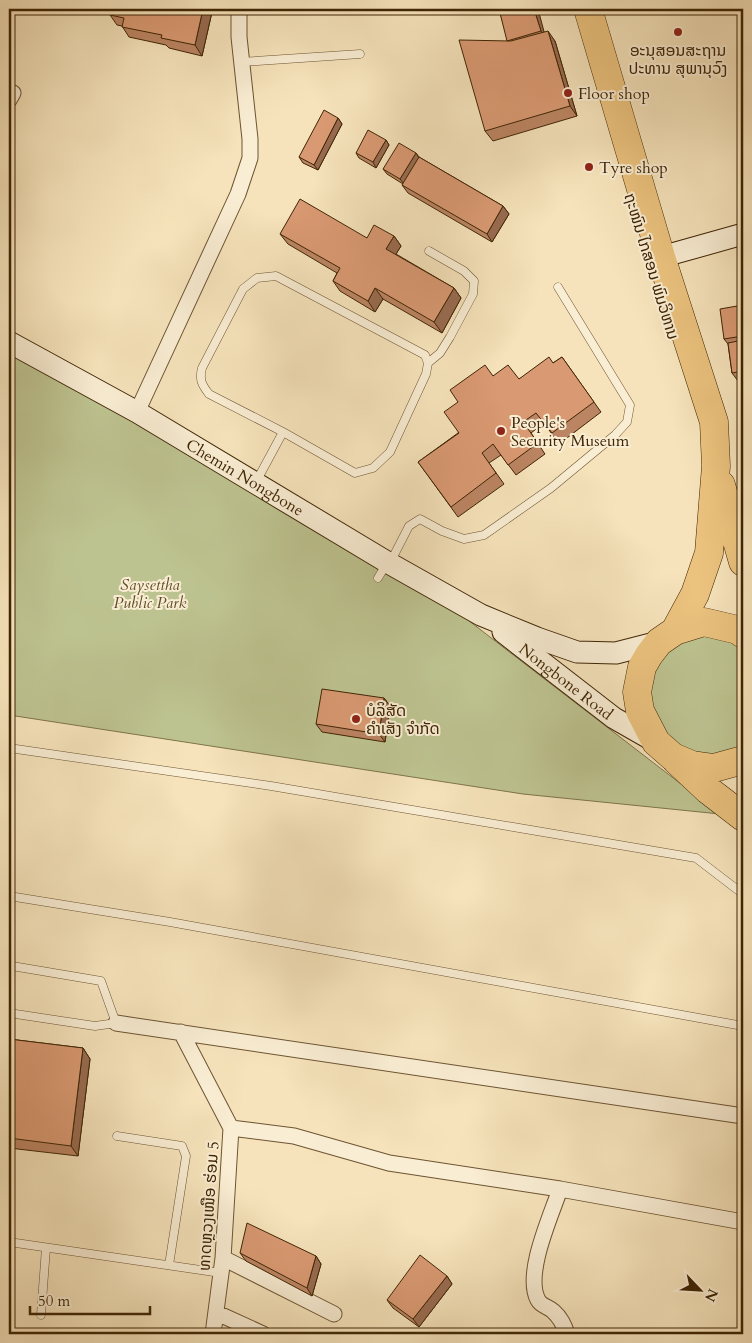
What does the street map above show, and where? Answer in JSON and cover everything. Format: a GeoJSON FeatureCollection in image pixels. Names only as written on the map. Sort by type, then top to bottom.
{"type":"FeatureCollection","features":[{"type":"Feature","properties":{"kind":"highway","name":"ຖະໜົນ ໄກສອນ ພົມວິຫານ"},"geometry":{"type":"LineString","coordinates":[[574,9],[649,262],[738,530],[743,562]]}},
{"type":"Feature","properties":{"kind":"highway","name":"ຖະໜົນ ໄກສອນ ພົມວິຫານ"},"geometry":{"type":"LineString","coordinates":[[588,9],[661,257],[714,422],[716,466],[709,553],[695,594],[667,636],[649,655],[642,667],[637,692],[640,711],[665,749]]}},
{"type":"Feature","properties":{"kind":"highway"},"geometry":{"type":"LineString","coordinates":[[667,636],[704,622],[738,630],[743,634]]}},
{"type":"Feature","properties":{"kind":"highway"},"geometry":{"type":"LineString","coordinates":[[665,749],[692,765],[714,768],[743,760]]}},
{"type":"Feature","properties":{"kind":"highway"},"geometry":{"type":"LineString","coordinates":[[665,749],[708,790],[743,817]]}},
{"type":"Feature","properties":{"kind":"street"},"geometry":{"type":"LineString","coordinates":[[137,412],[234,203],[250,158],[250,139],[239,38],[239,9]]}},
{"type":"Feature","properties":{"kind":"street"},"geometry":{"type":"LineString","coordinates":[[661,257],[743,234]]}},
{"type":"Feature","properties":{"kind":"street","name":"Chemin Nongbone"},"geometry":{"type":"LineString","coordinates":[[9,342],[137,412],[256,482],[385,568],[481,615]]}},
{"type":"Feature","properties":{"kind":"street"},"geometry":{"type":"LineString","coordinates":[[481,615],[578,652],[616,653],[667,636]]}},
{"type":"Feature","properties":{"kind":"street","name":"Nongbone Road"},"geometry":{"type":"LineString","coordinates":[[481,615],[614,718],[665,749]]}},
{"type":"Feature","properties":{"kind":"street"},"geometry":{"type":"LineString","coordinates":[[116,1023],[743,1116]]}},
{"type":"Feature","properties":{"kind":"street","name":"ທາດຫຼວງເໜືອ ຮ່ອມ 5"},"geometry":{"type":"LineString","coordinates":[[181,1032],[232,1128],[222,1266],[213,1334]]}},
{"type":"Feature","properties":{"kind":"street"},"geometry":{"type":"LineString","coordinates":[[232,1128],[294,1136],[389,1163],[560,1188],[743,1222]]}},
{"type":"Feature","properties":{"kind":"street"},"geometry":{"type":"LineString","coordinates":[[560,1188],[536,1265],[534,1290],[539,1303],[553,1310],[563,1322],[567,1334]]}},
{"type":"Feature","properties":{"kind":"street"},"geometry":{"type":"LineString","coordinates":[[222,1266],[334,1314]]}},
{"type":"Feature","properties":{"kind":"street"},"geometry":{"type":"LineString","coordinates":[[217,1313],[263,1334]]}},
{"type":"Feature","properties":{"kind":"lane"},"geometry":{"type":"LineString","coordinates":[[241,62],[360,54]]}},
{"type":"Feature","properties":{"kind":"lane"},"geometry":{"type":"LineString","coordinates":[[428,364],[440,353],[450,337],[473,294],[474,281],[464,271],[429,251]]}},
{"type":"Feature","properties":{"kind":"lane"},"geometry":{"type":"LineString","coordinates":[[276,276],[426,355],[428,364],[426,374],[390,452],[373,468],[355,472],[283,432],[209,394],[201,384],[202,368],[238,298],[243,289],[256,278],[276,276]]}},
{"type":"Feature","properties":{"kind":"lane"},"geometry":{"type":"LineString","coordinates":[[385,568],[409,526],[420,519],[442,531],[464,539],[484,535],[580,465],[627,422],[630,405],[558,287]]}},
{"type":"Feature","properties":{"kind":"lane"},"geometry":{"type":"LineString","coordinates":[[256,482],[283,432]]}},
{"type":"Feature","properties":{"kind":"lane"},"geometry":{"type":"LineString","coordinates":[[9,748],[272,786],[696,858],[743,894]]}},
{"type":"Feature","properties":{"kind":"lane"},"geometry":{"type":"LineString","coordinates":[[9,896],[170,922],[743,1026]]}},
{"type":"Feature","properties":{"kind":"lane"},"geometry":{"type":"LineString","coordinates":[[9,969],[12,966],[101,982],[116,1023],[95,1026],[9,1013]]}},
{"type":"Feature","properties":{"kind":"lane"},"geometry":{"type":"LineString","coordinates":[[117,1136],[182,1146],[186,1156],[170,1266]]}},
{"type":"Feature","properties":{"kind":"lane"},"geometry":{"type":"LineString","coordinates":[[9,1242],[170,1266],[222,1266]]}},
{"type":"Feature","properties":{"kind":"lane"},"geometry":{"type":"LineString","coordinates":[[42,1315],[46,1248]]}},
{"type":"Feature","properties":{"kind":"green space","name":"Saysettha Public Park"},"geometry":{"type":"Polygon","coordinates":[[[9,351],[138,421],[451,607],[720,814],[523,794],[9,715],[9,351]]]}},
{"type":"Feature","properties":{"kind":"green space"},"geometry":{"type":"Polygon","coordinates":[[[701,626],[743,640],[743,754],[712,764],[657,736],[646,672],[660,645],[701,626]]]}},
{"type":"Feature","properties":{"kind":"building"},"geometry":{"type":"Polygon","coordinates":[[[111,9],[203,9],[195,45],[161,38],[162,35],[122,27],[124,18],[110,15],[111,9]]]}},
{"type":"Feature","properties":{"kind":"building"},"geometry":{"type":"Polygon","coordinates":[[[499,9],[534,9],[541,31],[507,41],[499,9]]]}},
{"type":"Feature","properties":{"kind":"building"},"geometry":{"type":"Polygon","coordinates":[[[548,31],[570,106],[485,131],[459,40],[511,41],[548,31]]]}},
{"type":"Feature","properties":{"kind":"building"},"geometry":{"type":"Polygon","coordinates":[[[324,110],[338,118],[314,165],[299,157],[324,110]]]}},
{"type":"Feature","properties":{"kind":"building"},"geometry":{"type":"Polygon","coordinates":[[[368,130],[386,140],[373,162],[356,153],[368,130]]]}},
{"type":"Feature","properties":{"kind":"building"},"geometry":{"type":"Polygon","coordinates":[[[399,143],[416,153],[400,179],[383,169],[399,143]]]}},
{"type":"Feature","properties":{"kind":"building"},"geometry":{"type":"Polygon","coordinates":[[[419,157],[503,206],[487,234],[402,185],[419,157]]]}},
{"type":"Feature","properties":{"kind":"building"},"geometry":{"type":"Polygon","coordinates":[[[300,199],[367,238],[374,225],[394,236],[386,249],[454,288],[434,322],[375,288],[368,301],[333,281],[340,268],[280,234],[300,199]]]}},
{"type":"Feature","properties":{"kind":"building"},"geometry":{"type":"Polygon","coordinates":[[[743,305],[743,336],[724,339],[720,309],[743,305]]]}},
{"type":"Feature","properties":{"kind":"building"},"geometry":{"type":"Polygon","coordinates":[[[743,340],[743,371],[732,373],[728,343],[743,340]]]}},
{"type":"Feature","properties":{"kind":"building"},"geometry":{"type":"Polygon","coordinates":[[[549,357],[553,363],[562,357],[594,402],[552,433],[536,413],[523,422],[538,443],[508,465],[493,444],[482,453],[496,473],[451,507],[418,462],[459,433],[444,412],[458,402],[450,390],[485,365],[493,376],[508,365],[519,379],[549,357]]]}},
{"type":"Feature","properties":{"kind":"building","name":"ບໍລິສັດ ຄຳເສັງ ຈຳກັດ"},"geometry":{"type":"Polygon","coordinates":[[[322,689],[384,698],[379,734],[316,724],[322,689]]]}},
{"type":"Feature","properties":{"kind":"building"},"geometry":{"type":"Polygon","coordinates":[[[9,1039],[83,1048],[71,1146],[9,1138],[9,1039]]]}},
{"type":"Feature","properties":{"kind":"building"},"geometry":{"type":"Polygon","coordinates":[[[247,1223],[316,1256],[307,1288],[240,1253],[247,1223]]]}},
{"type":"Feature","properties":{"kind":"building"},"geometry":{"type":"Polygon","coordinates":[[[420,1255],[447,1276],[413,1319],[387,1300],[420,1255]]]}},
{"type":"Feature","properties":{"kind":"place","name":"ອະນຸສອນສະຖານ ປະທານ ສຸພານຸວົງ"},"geometry":{"type":"Point","coordinates":[678,32]}},
{"type":"Feature","properties":{"kind":"place","name":"Floor shop"},"geometry":{"type":"Point","coordinates":[568,93]}},
{"type":"Feature","properties":{"kind":"place","name":"Tyre shop"},"geometry":{"type":"Point","coordinates":[589,167]}},
{"type":"Feature","properties":{"kind":"place","name":"People's Security Museum"},"geometry":{"type":"Point","coordinates":[501,431]}},
{"type":"Feature","properties":{"kind":"place","name":"ບໍລິສັດ ຄຳເສັງ ຈຳກັດ"},"geometry":{"type":"Point","coordinates":[356,719]}}]}
